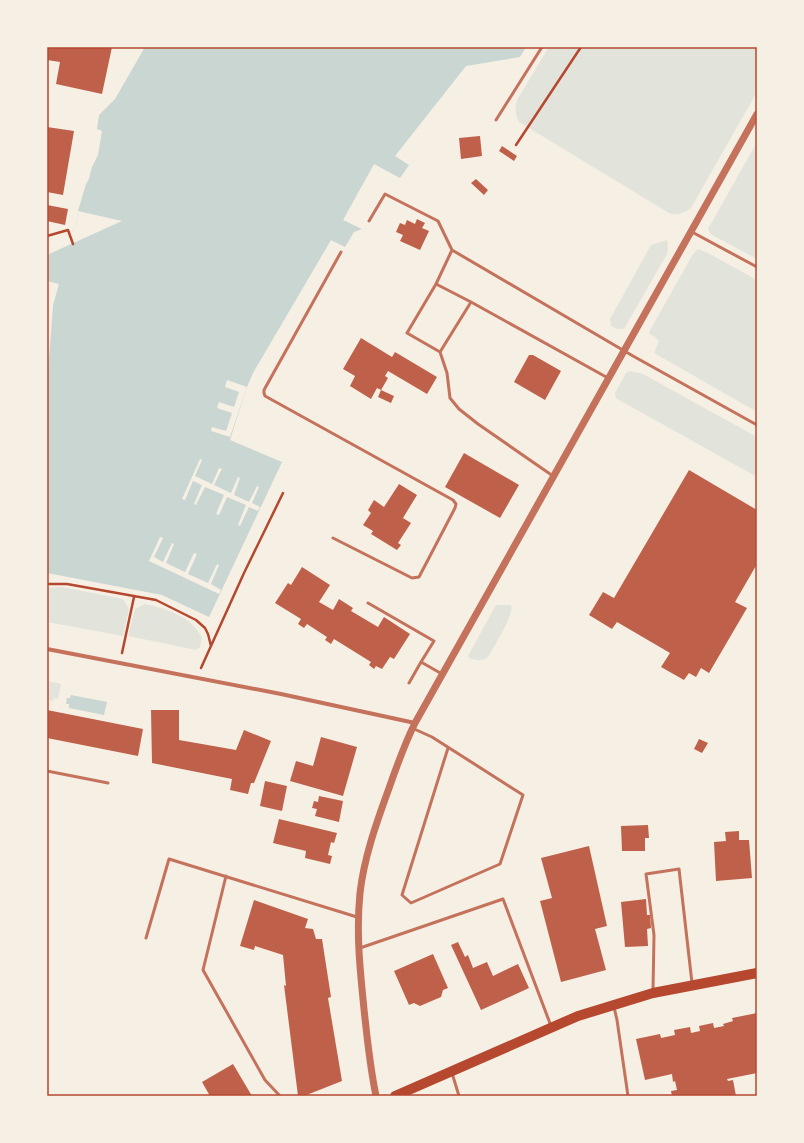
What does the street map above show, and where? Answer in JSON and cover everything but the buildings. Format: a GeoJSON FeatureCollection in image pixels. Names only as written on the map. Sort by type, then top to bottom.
{"type":"FeatureCollection","features":[{"type":"Feature","properties":{"kind":"main road"},"geometry":{"type":"LineString","coordinates":[[395,1096],[578,1016],[613,1004],[653,993],[757,973]]}},
{"type":"Feature","properties":{"kind":"street"},"geometry":{"type":"LineString","coordinates":[[376,1096],[366,1026],[358,949],[360,894],[366,862],[375,829],[395,771],[413,725],[756,116]]}},
{"type":"Feature","properties":{"kind":"street"},"geometry":{"type":"LineString","coordinates":[[47,649],[281,694],[413,725]]}},
{"type":"Feature","properties":{"kind":"lane"},"geometry":{"type":"LineString","coordinates":[[496,120],[542,47]]}},
{"type":"Feature","properties":{"kind":"lane"},"geometry":{"type":"LineString","coordinates":[[369,222],[385,194],[438,220],[452,250],[757,425]]}},
{"type":"Feature","properties":{"kind":"lane"},"geometry":{"type":"LineString","coordinates":[[691,231],[757,267]]}},
{"type":"Feature","properties":{"kind":"lane"},"geometry":{"type":"LineString","coordinates":[[452,250],[436,284],[407,333],[440,352],[447,373],[450,398],[459,409],[553,476]]}},
{"type":"Feature","properties":{"kind":"lane"},"geometry":{"type":"LineString","coordinates":[[333,538],[412,578],[416,578],[419,576],[456,504],[453,500],[266,396],[264,393],[264,390],[341,252]]}},
{"type":"Feature","properties":{"kind":"lane"},"geometry":{"type":"LineString","coordinates":[[436,284],[608,378]]}},
{"type":"Feature","properties":{"kind":"lane"},"geometry":{"type":"LineString","coordinates":[[440,352],[471,302]]}},
{"type":"Feature","properties":{"kind":"lane"},"geometry":{"type":"LineString","coordinates":[[368,603],[434,641],[409,683]]}},
{"type":"Feature","properties":{"kind":"lane"},"geometry":{"type":"LineString","coordinates":[[421,662],[442,674]]}},
{"type":"Feature","properties":{"kind":"lane"},"geometry":{"type":"LineString","coordinates":[[413,725],[523,795],[500,864],[411,903],[402,895],[448,748]]}},
{"type":"Feature","properties":{"kind":"lane"},"geometry":{"type":"LineString","coordinates":[[47,771],[108,783]]}},
{"type":"Feature","properties":{"kind":"lane"},"geometry":{"type":"LineString","coordinates":[[146,938],[169,859],[359,918]]}},
{"type":"Feature","properties":{"kind":"lane"},"geometry":{"type":"LineString","coordinates":[[653,993],[654,935],[646,874],[679,868],[692,985]]}},
{"type":"Feature","properties":{"kind":"lane"},"geometry":{"type":"LineString","coordinates":[[226,876],[203,970],[265,1080],[280,1096]]}},
{"type":"Feature","properties":{"kind":"lane"},"geometry":{"type":"LineString","coordinates":[[358,949],[503,899],[552,1027]]}},
{"type":"Feature","properties":{"kind":"lane"},"geometry":{"type":"LineString","coordinates":[[613,1004],[617,1020],[628,1096]]}},
{"type":"Feature","properties":{"kind":"lane"},"geometry":{"type":"LineString","coordinates":[[452,1071],[460,1096]]}},
{"type":"Feature","properties":{"kind":"path"},"geometry":{"type":"LineString","coordinates":[[516,145],[581,47]]}},
{"type":"Feature","properties":{"kind":"path"},"geometry":{"type":"LineString","coordinates":[[47,236],[68,230],[73,244]]}},
{"type":"Feature","properties":{"kind":"path"},"geometry":{"type":"LineString","coordinates":[[197,678],[244,573],[283,493]]}},
{"type":"Feature","properties":{"kind":"path"},"geometry":{"type":"LineString","coordinates":[[47,584],[67,584],[156,600],[196,620],[205,628],[211,647]]}},
{"type":"Feature","properties":{"kind":"path"},"geometry":{"type":"LineString","coordinates":[[120,663],[134,596]]}},
{"type":"Feature","properties":{"kind":"shaded area"},"geometry":{"type":"Polygon","coordinates":[[[145,47],[526,47],[520,57],[466,66],[395,156],[409,165],[400,178],[374,164],[343,220],[362,229],[354,232],[345,247],[331,240],[253,373],[230,440],[282,462],[209,617],[162,595],[47,573],[47,385],[53,305],[59,284],[47,281],[47,246],[71,232],[76,227],[78,211],[86,184],[98,155],[102,131],[97,129],[99,115],[115,99],[145,47]]]}},
{"type":"Feature","properties":{"kind":"shaded area"},"geometry":{"type":"Polygon","coordinates":[[[549,47],[757,47],[757,92],[691,208],[681,214],[669,213],[519,122],[516,111],[517,100],[549,47]]]}},
{"type":"Feature","properties":{"kind":"shaded area"},"geometry":{"type":"Polygon","coordinates":[[[757,142],[757,259],[712,235],[708,229],[757,142]]]}},
{"type":"Feature","properties":{"kind":"shaded area"},"geometry":{"type":"Polygon","coordinates":[[[667,240],[667,254],[624,329],[618,329],[611,326],[610,319],[651,245],[667,240]]]}},
{"type":"Feature","properties":{"kind":"shaded area"},"geometry":{"type":"Polygon","coordinates":[[[698,249],[757,280],[757,412],[654,353],[659,341],[654,336],[650,335],[649,332],[693,254],[698,249]]]}},
{"type":"Feature","properties":{"kind":"shaded area"},"geometry":{"type":"Polygon","coordinates":[[[630,371],[643,374],[757,437],[757,477],[616,398],[615,393],[626,373],[630,371]]]}},
{"type":"Feature","properties":{"kind":"shaded area"},"geometry":{"type":"Polygon","coordinates":[[[62,587],[123,599],[129,609],[123,636],[47,622],[47,588],[62,587]]]}},
{"type":"Feature","properties":{"kind":"shaded area"},"geometry":{"type":"Polygon","coordinates":[[[145,604],[170,611],[187,620],[202,637],[200,647],[196,650],[128,636],[135,609],[145,604]]]}},
{"type":"Feature","properties":{"kind":"shaded area"},"geometry":{"type":"Polygon","coordinates":[[[496,605],[511,605],[510,615],[503,631],[488,657],[481,660],[469,658],[468,656],[496,605]]]}},
{"type":"Feature","properties":{"kind":"shaded area"},"geometry":{"type":"Polygon","coordinates":[[[47,681],[61,684],[58,699],[54,698],[53,701],[47,700],[47,681]]]}},
{"type":"Feature","properties":{"kind":"shaded area"},"geometry":{"type":"Polygon","coordinates":[[[71,695],[107,702],[104,715],[69,708],[69,704],[66,704],[67,698],[70,698],[71,695]]]}},
{"type":"Feature","properties":{"kind":"pier"},"geometry":{"type":"Polygon","coordinates":[[[78,211],[122,221],[47,255],[47,245],[71,232],[76,227],[78,211]]]}},
{"type":"Feature","properties":{"kind":"pier"},"geometry":{"type":"Polygon","coordinates":[[[227,380],[247,387],[230,437],[211,431],[212,427],[226,431],[232,413],[217,408],[219,402],[234,407],[239,392],[225,387],[227,380]]]}},
{"type":"Feature","properties":{"kind":"pier"},"geometry":{"type":"Polygon","coordinates":[[[200,459],[202,460],[195,476],[212,484],[219,468],[222,469],[214,485],[231,493],[238,477],[240,478],[234,495],[249,502],[257,486],[259,487],[252,503],[260,507],[258,511],[249,507],[240,526],[238,525],[246,505],[227,497],[219,515],[216,514],[224,495],[205,487],[196,505],[194,504],[202,485],[193,481],[185,500],[182,499],[200,459]]]}},
{"type":"Feature","properties":{"kind":"pier"},"geometry":{"type":"Polygon","coordinates":[[[160,537],[163,538],[154,557],[163,562],[172,543],[174,544],[166,563],[185,572],[194,553],[197,554],[188,574],[208,583],[217,564],[219,565],[211,584],[221,590],[219,594],[149,561],[160,537]]]}}]}
